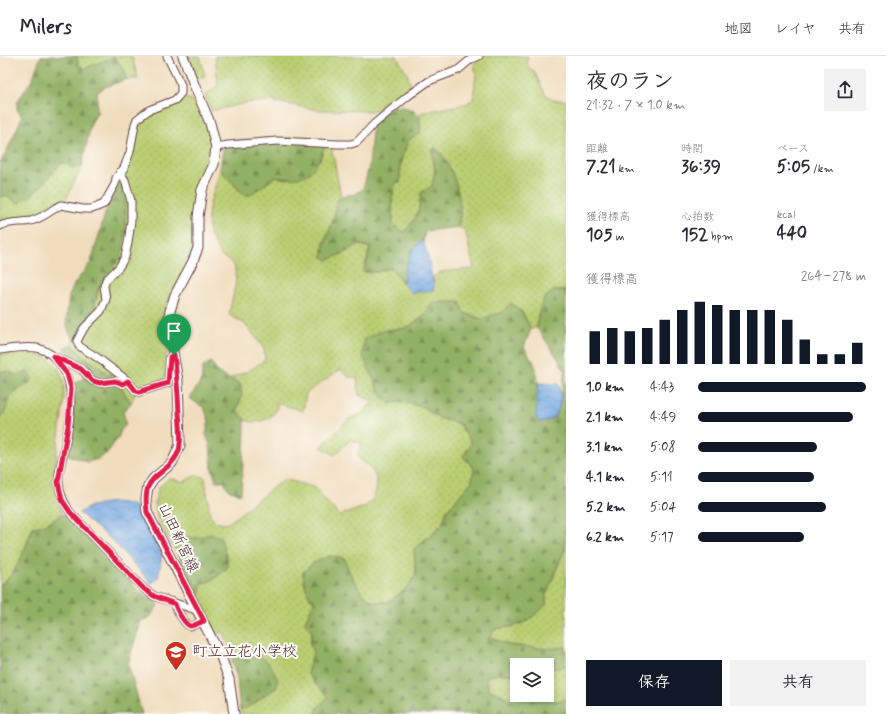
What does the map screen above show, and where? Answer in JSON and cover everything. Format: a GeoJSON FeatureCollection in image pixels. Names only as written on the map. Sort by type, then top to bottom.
{"type":"FeatureCollection","features":[{"type":"Feature","properties":{"kind":"main road","name":"山田新宮線"},"geometry":{"type":"LineString","coordinates":[[183,56],[210,123],[216,147],[214,164],[202,190],[198,217],[198,248],[193,261],[175,295],[168,324],[178,381],[180,445],[172,463],[153,479],[148,487],[146,499],[147,512],[199,611],[221,657],[229,679],[234,714]]}},
{"type":"Feature","properties":{"kind":"street"},"geometry":{"type":"LineString","coordinates":[[0,226],[8,223],[31,221],[40,218],[62,205],[92,209],[104,204],[115,184],[116,178],[124,168],[130,152],[137,118],[149,110],[175,100],[181,93],[181,85],[167,56]]}},
{"type":"Feature","properties":{"kind":"street"},"geometry":{"type":"LineString","coordinates":[[216,147],[277,141],[337,144],[351,144],[357,142],[374,124],[408,96],[430,81],[458,70],[470,60],[479,56]]}},
{"type":"Feature","properties":{"kind":"street"},"geometry":{"type":"LineString","coordinates":[[120,172],[125,180],[131,201],[131,221],[125,256],[119,268],[106,280],[104,286],[106,299],[101,311],[84,328],[77,341],[79,346],[98,358],[128,381],[136,391],[139,392],[168,383],[170,357],[174,355]]}},
{"type":"Feature","properties":{"kind":"street"},"geometry":{"type":"LineString","coordinates":[[0,350],[23,346],[46,350],[53,356],[67,374],[71,388],[68,426],[58,482],[62,500],[70,512],[144,589],[154,596],[199,611]]}},
{"type":"Feature","properties":{"kind":"street"},"geometry":{"type":"LineString","coordinates":[[53,356],[81,369],[93,381],[100,383],[115,381],[123,384],[128,381]]}},
{"type":"Feature","properties":{"kind":"street"},"geometry":{"type":"LineString","coordinates":[[175,604],[177,611],[188,625],[191,626],[204,621]]}},
{"type":"Feature","properties":{"kind":"green space"},"geometry":{"type":"Polygon","coordinates":[[[41,56],[77,56],[78,65],[84,69],[115,58],[125,71],[126,79],[103,88],[97,93],[97,113],[91,123],[82,166],[72,167],[61,163],[35,192],[23,201],[17,203],[6,195],[0,198],[0,161],[5,155],[22,117],[17,109],[17,102],[32,80],[41,56]]]}},
{"type":"Feature","properties":{"kind":"green space"},"geometry":{"type":"Polygon","coordinates":[[[77,56],[132,56],[138,79],[126,79],[125,71],[115,59],[106,60],[84,69],[78,65],[77,56]]]}},
{"type":"Feature","properties":{"kind":"green space"},"geometry":{"type":"Polygon","coordinates":[[[188,56],[200,56],[205,76],[196,80],[188,56]]]}},
{"type":"Feature","properties":{"kind":"green space"},"geometry":{"type":"Polygon","coordinates":[[[215,56],[396,56],[407,73],[411,86],[387,105],[372,111],[318,110],[271,101],[245,103],[212,111],[205,96],[218,85],[215,56]]]}},
{"type":"Feature","properties":{"kind":"green space"},"geometry":{"type":"Polygon","coordinates":[[[484,56],[528,56],[527,65],[535,73],[545,94],[553,100],[566,100],[566,290],[553,291],[538,314],[537,328],[531,329],[522,312],[502,312],[482,319],[434,302],[421,318],[407,328],[385,330],[389,403],[402,402],[422,406],[439,418],[460,424],[472,443],[463,457],[474,468],[472,481],[447,510],[442,525],[414,549],[416,576],[405,590],[388,602],[374,602],[363,594],[355,582],[345,559],[328,556],[311,564],[309,597],[314,602],[305,622],[312,631],[310,643],[328,697],[318,707],[316,714],[241,714],[240,710],[254,704],[276,688],[256,655],[232,660],[229,645],[224,633],[214,633],[199,596],[201,585],[215,578],[228,560],[223,550],[221,537],[211,535],[199,538],[178,537],[170,540],[158,521],[155,502],[159,487],[169,478],[183,482],[197,475],[205,478],[210,515],[215,521],[227,524],[284,479],[316,488],[340,516],[358,509],[370,502],[376,491],[377,483],[373,472],[359,458],[359,449],[362,443],[350,440],[335,455],[321,447],[349,419],[361,414],[374,401],[359,395],[357,378],[348,377],[341,369],[306,393],[303,411],[277,403],[276,410],[273,415],[262,421],[253,422],[242,417],[237,410],[242,395],[240,384],[229,379],[252,369],[265,360],[264,349],[258,340],[244,323],[229,315],[236,281],[235,267],[229,260],[221,256],[209,233],[209,207],[220,170],[242,194],[250,195],[275,177],[287,179],[320,160],[325,145],[331,145],[341,196],[336,202],[334,218],[323,246],[344,253],[358,244],[370,248],[363,272],[377,272],[390,268],[397,274],[403,284],[434,287],[433,277],[440,272],[474,269],[465,230],[458,227],[460,217],[459,196],[452,173],[447,163],[435,147],[432,151],[435,170],[432,186],[421,193],[417,215],[404,232],[393,225],[392,200],[395,182],[400,183],[400,173],[406,143],[409,139],[420,132],[420,113],[465,104],[473,100],[476,74],[474,64],[484,56]]]}},
{"type":"Feature","properties":{"kind":"green space"},"geometry":{"type":"Polygon","coordinates":[[[186,98],[191,99],[205,121],[210,133],[212,152],[208,166],[198,187],[195,212],[195,243],[192,255],[165,309],[164,329],[169,348],[166,355],[165,380],[137,388],[131,403],[116,380],[81,355],[73,345],[73,338],[94,309],[102,281],[121,180],[137,128],[151,114],[166,109],[186,98]]]}},
{"type":"Feature","properties":{"kind":"green space"},"geometry":{"type":"Polygon","coordinates":[[[393,106],[411,109],[415,112],[419,119],[420,133],[410,139],[407,143],[400,164],[400,183],[395,182],[392,200],[393,225],[404,232],[415,219],[421,193],[432,186],[435,170],[432,151],[435,147],[447,163],[452,173],[459,195],[460,207],[458,227],[425,231],[423,241],[414,248],[408,260],[403,284],[397,274],[390,268],[377,272],[363,272],[368,259],[370,247],[358,244],[344,253],[328,260],[322,256],[339,199],[341,196],[355,194],[363,189],[369,167],[373,120],[393,106]]]}},
{"type":"Feature","properties":{"kind":"green space"},"geometry":{"type":"Polygon","coordinates":[[[279,138],[310,138],[316,139],[325,145],[317,163],[308,174],[294,178],[275,177],[250,195],[242,194],[220,170],[224,142],[279,138]]]}},
{"type":"Feature","properties":{"kind":"green space"},"geometry":{"type":"Polygon","coordinates":[[[61,163],[72,167],[82,166],[65,202],[52,205],[30,216],[12,219],[0,224],[0,198],[6,195],[17,203],[42,185],[61,163]]]}},
{"type":"Feature","properties":{"kind":"green space"},"geometry":{"type":"Polygon","coordinates":[[[121,180],[126,218],[121,256],[102,281],[93,310],[73,338],[66,323],[69,296],[75,283],[91,262],[110,197],[121,180]]]}},
{"type":"Feature","properties":{"kind":"green space"},"geometry":{"type":"Polygon","coordinates":[[[566,290],[566,546],[546,595],[546,605],[534,616],[523,623],[511,627],[495,629],[490,637],[508,645],[547,649],[566,647],[566,665],[554,668],[554,658],[510,658],[510,674],[499,674],[486,677],[489,689],[510,699],[510,702],[554,702],[554,701],[562,701],[566,699],[566,714],[316,714],[318,707],[328,697],[307,673],[313,653],[310,643],[312,631],[305,622],[314,602],[306,588],[303,572],[317,561],[328,557],[334,556],[345,559],[355,582],[363,594],[374,602],[388,602],[405,590],[416,576],[414,549],[442,525],[447,510],[472,481],[474,468],[463,457],[471,443],[460,424],[439,418],[422,406],[402,402],[389,403],[380,394],[362,354],[365,338],[385,330],[407,328],[421,318],[434,302],[460,302],[464,313],[482,319],[502,312],[511,303],[522,312],[531,329],[524,347],[536,369],[538,390],[536,416],[547,422],[556,416],[561,398],[565,371],[537,328],[538,314],[544,298],[553,291],[566,290]]]}},
{"type":"Feature","properties":{"kind":"green space"},"geometry":{"type":"Polygon","coordinates":[[[73,345],[81,355],[116,380],[131,403],[123,412],[126,422],[124,427],[107,453],[98,459],[87,462],[68,455],[69,437],[75,401],[75,383],[84,378],[82,365],[63,348],[73,345]]]}},
{"type":"Feature","properties":{"kind":"green space"},"geometry":{"type":"Polygon","coordinates":[[[25,353],[45,357],[55,364],[62,375],[64,397],[55,477],[58,502],[62,514],[48,523],[33,527],[21,559],[7,580],[0,585],[0,355],[25,353]]]}},
{"type":"Feature","properties":{"kind":"green space"},"geometry":{"type":"Polygon","coordinates":[[[211,362],[218,373],[239,384],[242,395],[237,410],[245,419],[241,494],[230,491],[223,481],[216,481],[212,469],[210,445],[206,434],[209,421],[204,407],[190,398],[201,381],[203,367],[211,362]]]}},
{"type":"Feature","properties":{"kind":"green space"},"geometry":{"type":"Polygon","coordinates":[[[7,371],[16,375],[28,372],[32,377],[31,382],[17,390],[9,397],[6,410],[0,419],[0,372],[7,371]]]}},
{"type":"Feature","properties":{"kind":"green space"},"geometry":{"type":"Polygon","coordinates":[[[62,514],[68,517],[143,595],[159,604],[150,617],[141,621],[128,663],[142,714],[0,714],[0,585],[7,580],[21,559],[33,527],[48,523],[62,514]]]}},
{"type":"Feature","properties":{"kind":"green space"},"geometry":{"type":"Polygon","coordinates":[[[211,534],[221,537],[226,556],[227,568],[215,578],[201,585],[199,596],[170,540],[178,536],[198,538],[211,534]]]}},
{"type":"Feature","properties":{"kind":"green space"},"geometry":{"type":"Polygon","coordinates":[[[566,546],[566,647],[547,649],[508,645],[490,637],[495,629],[511,627],[523,623],[534,616],[546,605],[546,595],[566,546]]]}},
{"type":"Feature","properties":{"kind":"green space"},"geometry":{"type":"Polygon","coordinates":[[[256,655],[264,659],[272,668],[278,681],[276,688],[254,704],[240,710],[237,679],[232,660],[256,655]]]}},
{"type":"Feature","properties":{"kind":"green space"},"geometry":{"type":"Polygon","coordinates":[[[566,665],[566,699],[562,701],[554,701],[554,668],[566,665]]]}},
{"type":"Feature","properties":{"kind":"green space"},"geometry":{"type":"Polygon","coordinates":[[[499,674],[510,674],[510,699],[489,689],[486,677],[499,674]]]}},
{"type":"Feature","properties":{"kind":"water"},"geometry":{"type":"Polygon","coordinates":[[[423,241],[434,287],[433,290],[412,293],[403,284],[405,272],[408,260],[414,248],[423,241]]]}},
{"type":"Feature","properties":{"kind":"water"},"geometry":{"type":"Polygon","coordinates":[[[538,383],[558,384],[561,397],[555,415],[551,419],[539,422],[536,416],[538,383]]]}},
{"type":"Feature","properties":{"kind":"water"},"geometry":{"type":"Polygon","coordinates":[[[112,502],[134,506],[143,513],[162,555],[158,579],[151,583],[113,541],[79,513],[91,506],[112,502]]]}},
{"type":"Feature","properties":{"kind":"waterway"},"geometry":{"type":"LineString","coordinates":[[417,86],[426,77],[441,73]]}},
{"type":"Feature","properties":{"kind":"place","name":"町立立花小学校"},"geometry":{"type":"Point","coordinates":[176,672]}},
{"type":"Feature","properties":{"kind":"route"},"geometry":{"type":"LineString","coordinates":[[174,355],[178,381],[180,445],[172,463],[153,479],[148,487],[146,499],[147,512],[204,621],[191,626],[188,625],[177,611],[175,604],[154,596],[144,589],[70,512],[62,500],[58,482],[68,426],[71,388],[67,374],[53,356],[81,369],[93,381],[100,383],[115,381],[123,384],[128,381],[136,391],[139,392],[168,383],[170,357],[174,355]]}}]}
